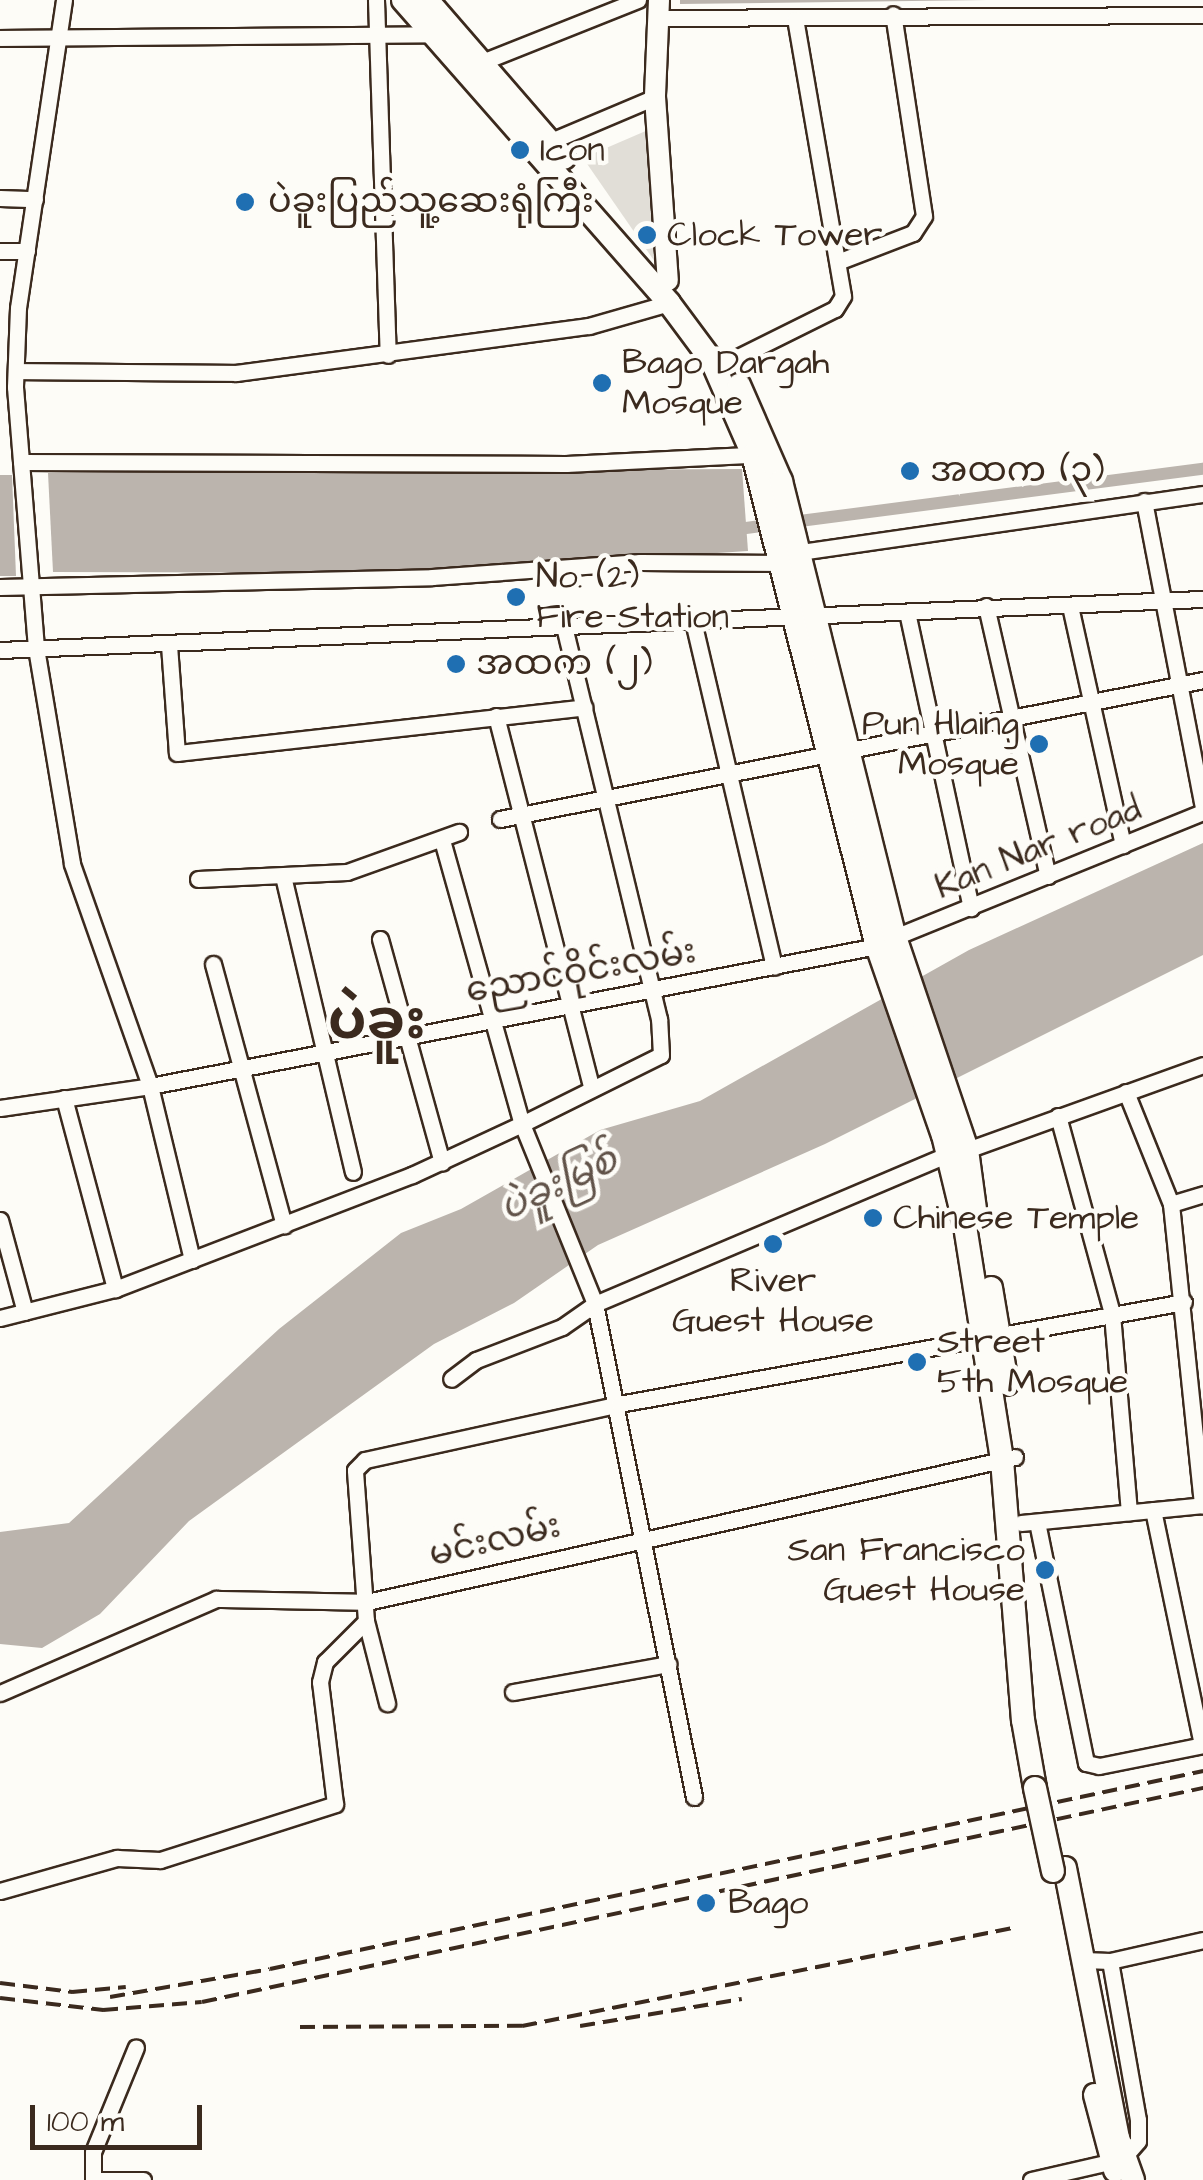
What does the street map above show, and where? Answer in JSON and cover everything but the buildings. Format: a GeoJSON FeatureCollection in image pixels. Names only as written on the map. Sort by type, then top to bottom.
{"type":"FeatureCollection","features":[{"type":"Feature","properties":{"kind":"highway"},"geometry":{"type":"LineString","coordinates":[[403,0],[542,145],[728,362],[772,484],[888,948],[955,1142],[994,1334],[1009,1458],[1023,1720],[1059,1869],[1115,2165]]}},
{"type":"Feature","properties":{"kind":"highway"},"geometry":{"type":"LineString","coordinates":[[427,0],[482,62],[542,145]]}},
{"type":"Feature","properties":{"kind":"highway"},"geometry":{"type":"LineString","coordinates":[[668,292],[712,361],[753,454],[772,484]]}},
{"type":"Feature","properties":{"kind":"highway"},"geometry":{"type":"LineString","coordinates":[[1009,1458],[1029,1522],[1042,1787]]}},
{"type":"Feature","properties":{"kind":"highway"},"geometry":{"type":"LineString","coordinates":[[1059,1869],[1084,1960],[1115,2165]]}},
{"type":"Feature","properties":{"kind":"main road"},"geometry":{"type":"LineString","coordinates":[[659,9],[655,97],[668,292]]}},
{"type":"Feature","properties":{"kind":"street"},"geometry":{"type":"LineString","coordinates":[[64,0],[10,381],[21,462],[36,648],[72,864],[150,1086],[192,1260]]}},
{"type":"Feature","properties":{"kind":"street"},"geometry":{"type":"LineString","coordinates":[[376,0],[388,355]]}},
{"type":"Feature","properties":{"kind":"street"},"geometry":{"type":"LineString","coordinates":[[482,62],[638,0]]}},
{"type":"Feature","properties":{"kind":"street"},"geometry":{"type":"LineString","coordinates":[[659,9],[795,18],[1202,10]]}},
{"type":"Feature","properties":{"kind":"street"},"geometry":{"type":"LineString","coordinates":[[840,261],[913,233],[924,216],[893,14]]}},
{"type":"Feature","properties":{"kind":"street"},"geometry":{"type":"LineString","coordinates":[[728,362],[835,309],[843,296],[795,18]]}},
{"type":"Feature","properties":{"kind":"street"},"geometry":{"type":"LineString","coordinates":[[0,38],[432,34]]}},
{"type":"Feature","properties":{"kind":"street"},"geometry":{"type":"LineString","coordinates":[[542,145],[655,97]]}},
{"type":"Feature","properties":{"kind":"street"},"geometry":{"type":"LineString","coordinates":[[0,198],[36,199]]}},
{"type":"Feature","properties":{"kind":"street"},"geometry":{"type":"LineString","coordinates":[[0,251],[27,252]]}},
{"type":"Feature","properties":{"kind":"street"},"geometry":{"type":"LineString","coordinates":[[10,381],[236,373],[388,355],[588,326],[668,292]]}},
{"type":"Feature","properties":{"kind":"street"},"geometry":{"type":"LineString","coordinates":[[0,307],[18,308]]}},
{"type":"Feature","properties":{"kind":"street"},"geometry":{"type":"LineString","coordinates":[[21,462],[566,464],[753,454]]}},
{"type":"Feature","properties":{"kind":"street"},"geometry":{"type":"LineString","coordinates":[[0,587],[432,577],[640,562],[788,557],[1203,494]]}},
{"type":"Feature","properties":{"kind":"street"},"geometry":{"type":"LineString","coordinates":[[1144,501],[1158,602],[1203,810]]}},
{"type":"Feature","properties":{"kind":"street"},"geometry":{"type":"LineString","coordinates":[[0,650],[1203,599]]}},
{"type":"Feature","properties":{"kind":"street"},"geometry":{"type":"LineString","coordinates":[[986,606],[1048,876]]}},
{"type":"Feature","properties":{"kind":"street"},"geometry":{"type":"LineString","coordinates":[[1070,606],[1123,846]]}},
{"type":"Feature","properties":{"kind":"street"},"geometry":{"type":"LineString","coordinates":[[906,612],[971,908]]}},
{"type":"Feature","properties":{"kind":"street"},"geometry":{"type":"LineString","coordinates":[[693,620],[774,968]]}},
{"type":"Feature","properties":{"kind":"street"},"geometry":{"type":"LineString","coordinates":[[0,1318],[115,1289],[284,1226],[442,1163],[661,1055],[665,1043],[564,626]]}},
{"type":"Feature","properties":{"kind":"street"},"geometry":{"type":"LineString","coordinates":[[169,645],[177,754],[584,707]]}},
{"type":"Feature","properties":{"kind":"street"},"geometry":{"type":"LineString","coordinates":[[500,819],[933,730],[1203,680]]}},
{"type":"Feature","properties":{"kind":"street"},"geometry":{"type":"LineString","coordinates":[[496,716],[574,1004],[592,1089]]}},
{"type":"Feature","properties":{"kind":"street","name":"Kan Nar road"},"geometry":{"type":"LineString","coordinates":[[888,948],[971,908],[1203,810]]}},
{"type":"Feature","properties":{"kind":"street"},"geometry":{"type":"LineString","coordinates":[[198,879],[366,868],[459,832]]}},
{"type":"Feature","properties":{"kind":"street"},"geometry":{"type":"LineString","coordinates":[[442,840],[488,1019],[522,1124],[595,1304],[619,1404],[694,1797]]}},
{"type":"Feature","properties":{"kind":"street"},"geometry":{"type":"LineString","coordinates":[[283,876],[353,1172]]}},
{"type":"Feature","properties":{"kind":"street"},"geometry":{"type":"LineString","coordinates":[[380,939],[442,1163]]}},
{"type":"Feature","properties":{"kind":"street","name":"ညောင်ဝိုင်းလမ်း"},"geometry":{"type":"LineString","coordinates":[[0,1108],[150,1086],[322,1050],[888,948]]}},
{"type":"Feature","properties":{"kind":"street"},"geometry":{"type":"LineString","coordinates":[[212,964],[284,1226]]}},
{"type":"Feature","properties":{"kind":"street"},"geometry":{"type":"LineString","coordinates":[[451,1379],[476,1360],[562,1327],[595,1304],[955,1142],[1058,1116],[1203,1065]]}},
{"type":"Feature","properties":{"kind":"street"},"geometry":{"type":"LineString","coordinates":[[1126,1092],[1171,1204],[1202,1505],[1029,1522],[1086,1762],[1099,1766],[1203,1745],[1153,1510]]}},
{"type":"Feature","properties":{"kind":"street"},"geometry":{"type":"LineString","coordinates":[[64,1098],[115,1289]]}},
{"type":"Feature","properties":{"kind":"street"},"geometry":{"type":"LineString","coordinates":[[1058,1116],[1112,1314],[1129,1512]]}},
{"type":"Feature","properties":{"kind":"street"},"geometry":{"type":"LineString","coordinates":[[1171,1204],[1203,1194]]}},
{"type":"Feature","properties":{"kind":"street"},"geometry":{"type":"LineString","coordinates":[[0,1220],[25,1312]]}},
{"type":"Feature","properties":{"kind":"street"},"geometry":{"type":"LineString","coordinates":[[387,1704],[366,1621],[355,1470],[365,1460],[619,1404],[1184,1302]]}},
{"type":"Feature","properties":{"kind":"street","name":"မင်းလမ်း"},"geometry":{"type":"LineString","coordinates":[[0,1692],[216,1599],[367,1602],[1009,1458]]}},
{"type":"Feature","properties":{"kind":"street"},"geometry":{"type":"LineString","coordinates":[[0,1891],[116,1858],[160,1860],[330,1809],[336,1796],[322,1669],[366,1621]]}},
{"type":"Feature","properties":{"kind":"street"},"geometry":{"type":"LineString","coordinates":[[513,1692],[669,1664]]}},
{"type":"Feature","properties":{"kind":"street"},"geometry":{"type":"LineString","coordinates":[[1084,1960],[1110,1961],[1203,1940]]}},
{"type":"Feature","properties":{"kind":"street"},"geometry":{"type":"LineString","coordinates":[[1031,2180],[1115,2165],[1138,2141],[1138,2120],[1110,1961]]}},
{"type":"Feature","properties":{"kind":"street"},"geometry":{"type":"LineString","coordinates":[[136,2047],[93,2152],[93,2180],[143,2180]]}},
{"type":"Feature","properties":{"kind":"shaded area"},"geometry":{"type":"Polygon","coordinates":[[[648,130],[655,262],[583,158],[648,130]]]}},
{"type":"Feature","properties":{"kind":"water"},"geometry":{"type":"Polygon","coordinates":[[[680,0],[987,0],[680,4],[680,0]]]}},
{"type":"Feature","properties":{"kind":"water"},"geometry":{"type":"Polygon","coordinates":[[[742,469],[748,551],[406,573],[53,572],[48,473],[742,469]]]}},
{"type":"Feature","properties":{"kind":"water"},"geometry":{"type":"Polygon","coordinates":[[[0,475],[12,475],[16,576],[0,576],[0,475]]]}},
{"type":"Feature","properties":{"kind":"water","name":"ပဲခူးမြစ်"},"geometry":{"type":"Polygon","coordinates":[[[1203,843],[1203,955],[825,1144],[598,1245],[514,1303],[434,1344],[189,1521],[100,1614],[42,1648],[0,1644],[0,1532],[69,1523],[279,1329],[401,1233],[461,1209],[600,1130],[700,1101],[969,950],[1203,843]]]}},
{"type":"Feature","properties":{"kind":"waterway"},"geometry":{"type":"LineString","coordinates":[[746,528],[1203,469]]}},
{"type":"Feature","properties":{"kind":"railway"},"geometry":{"type":"LineString","coordinates":[[110,1997],[270,1969],[1203,1771]]}},
{"type":"Feature","properties":{"kind":"railway"},"geometry":{"type":"LineString","coordinates":[[0,1998],[103,2010],[202,2002],[1203,1788]]}},
{"type":"Feature","properties":{"kind":"railway"},"geometry":{"type":"LineString","coordinates":[[300,2027],[522,2026],[1011,1928]]}},
{"type":"Feature","properties":{"kind":"railway"},"geometry":{"type":"LineString","coordinates":[[0,1983],[72,1992],[126,1987]]}},
{"type":"Feature","properties":{"kind":"railway"},"geometry":{"type":"LineString","coordinates":[[580,2026],[742,1999]]}},
{"type":"Feature","properties":{"kind":"place","name":"Icon"},"geometry":{"type":"Point","coordinates":[520,150]}},
{"type":"Feature","properties":{"kind":"place","name":"ပဲခူးပြည်သူ့ဆေးရုံကြီး"},"geometry":{"type":"Point","coordinates":[245,202]}},
{"type":"Feature","properties":{"kind":"place","name":"Clock Tower"},"geometry":{"type":"Point","coordinates":[647,235]}},
{"type":"Feature","properties":{"kind":"place","name":"Bago Dargah Mosque"},"geometry":{"type":"Point","coordinates":[602,383]}},
{"type":"Feature","properties":{"kind":"place","name":"အထက (၃)"},"geometry":{"type":"Point","coordinates":[910,471]}},
{"type":"Feature","properties":{"kind":"place","name":"No. (2) Fire Station"},"geometry":{"type":"Point","coordinates":[516,597]}},
{"type":"Feature","properties":{"kind":"place","name":"အထက (၂)"},"geometry":{"type":"Point","coordinates":[456,664]}},
{"type":"Feature","properties":{"kind":"place","name":"Pun Hlaing Mosque"},"geometry":{"type":"Point","coordinates":[1039,744]}},
{"type":"Feature","properties":{"kind":"place","name":"Chinese Temple"},"geometry":{"type":"Point","coordinates":[873,1218]}},
{"type":"Feature","properties":{"kind":"place","name":"River Guest House"},"geometry":{"type":"Point","coordinates":[773,1244]}},
{"type":"Feature","properties":{"kind":"place","name":"Street 5th Mosque"},"geometry":{"type":"Point","coordinates":[917,1362]}},
{"type":"Feature","properties":{"kind":"place","name":"San Francisco Guest House"},"geometry":{"type":"Point","coordinates":[1045,1570]}},
{"type":"Feature","properties":{"kind":"place","name":"Bago"},"geometry":{"type":"Point","coordinates":[706,1903]}},
{"type":"Feature","properties":{"kind":"district","name":"ပဲခူး"},"geometry":{"type":"Point","coordinates":[377,1023]}}]}
